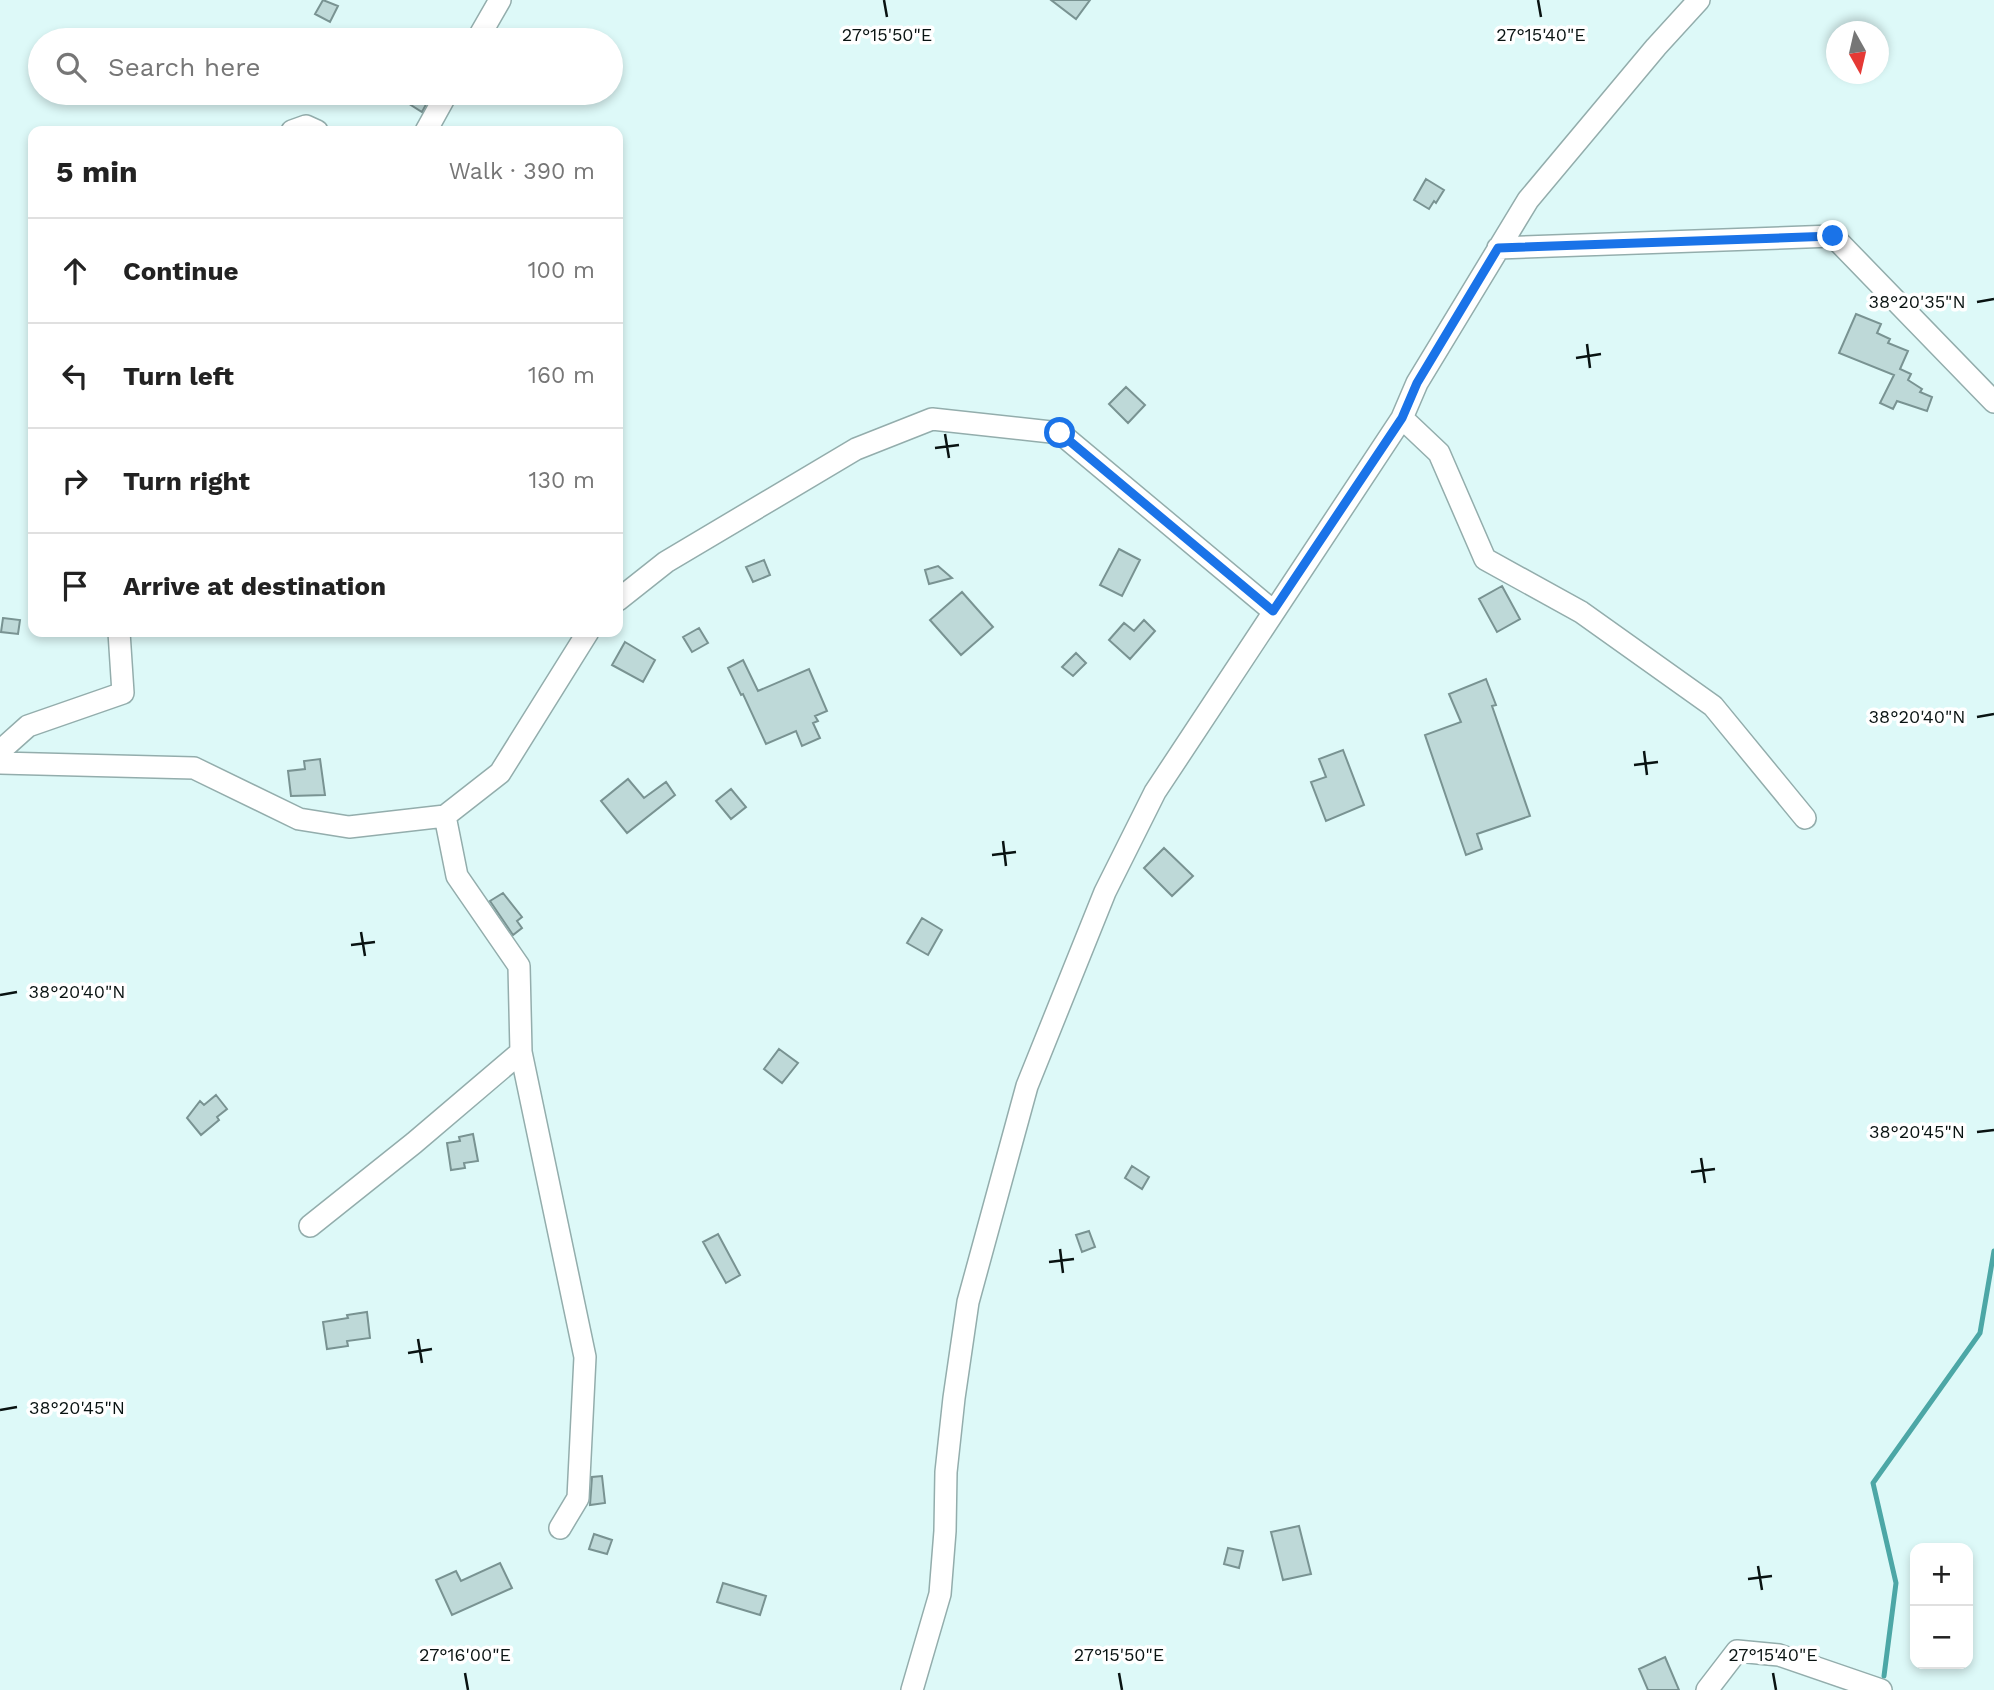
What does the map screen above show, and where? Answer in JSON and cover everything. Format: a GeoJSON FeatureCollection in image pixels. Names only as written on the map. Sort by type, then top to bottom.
{"type":"FeatureCollection","features":[{"type":"Feature","properties":{"kind":"street"},"geometry":{"type":"LineString","coordinates":[[484,28],[500,0]]}},
{"type":"Feature","properties":{"kind":"street"},"geometry":{"type":"LineString","coordinates":[[912,1690],[940,1594],[946,1472],[968,1302],[1027,1086],[1105,892],[1154,792],[1402,418],[1417,383],[1528,200],[1656,47],[1699,0]]}},
{"type":"Feature","properties":{"kind":"street"},"geometry":{"type":"LineString","coordinates":[[429,126],[440,105]]}},
{"type":"Feature","properties":{"kind":"street"},"geometry":{"type":"LineString","coordinates":[[1498,248],[1833,236],[1994,402]]}},
{"type":"Feature","properties":{"kind":"street"},"geometry":{"type":"LineString","coordinates":[[1402,418],[1439,453],[1485,559],[1581,612],[1713,706],[1805,818]]}},
{"type":"Feature","properties":{"kind":"street"},"geometry":{"type":"LineString","coordinates":[[623,596],[666,562],[856,449],[932,419],[1060,433],[1273,611]]}},
{"type":"Feature","properties":{"kind":"street"},"geometry":{"type":"LineString","coordinates":[[0,751],[28,726],[123,694],[119,637]]}},
{"type":"Feature","properties":{"kind":"street"},"geometry":{"type":"LineString","coordinates":[[0,762],[194,768],[299,819],[349,827],[445,816],[499,773],[585,637]]}},
{"type":"Feature","properties":{"kind":"street"},"geometry":{"type":"LineString","coordinates":[[445,816],[457,876],[519,966],[521,1052],[585,1357],[578,1498],[560,1528]]}},
{"type":"Feature","properties":{"kind":"street"},"geometry":{"type":"LineString","coordinates":[[310,1226],[414,1143],[521,1052]]}},
{"type":"Feature","properties":{"kind":"street"},"geometry":{"type":"LineString","coordinates":[[1707,1690],[1737,1651],[1779,1655],[1881,1690]]}},
{"type":"Feature","properties":{"kind":"building"},"geometry":{"type":"Polygon","coordinates":[[[323,0],[338,6],[330,22],[315,14],[323,0]]]}},
{"type":"Feature","properties":{"kind":"building"},"geometry":{"type":"Polygon","coordinates":[[[1051,0],[1090,0],[1076,19],[1051,0]]]}},
{"type":"Feature","properties":{"kind":"building"},"geometry":{"type":"Polygon","coordinates":[[[411,105],[426,105],[422,112],[411,105]]]}},
{"type":"Feature","properties":{"kind":"building"},"geometry":{"type":"Polygon","coordinates":[[[1426,179],[1444,190],[1429,209],[1414,200],[1426,179]]]}},
{"type":"Feature","properties":{"kind":"building"},"geometry":{"type":"Polygon","coordinates":[[[1856,314],[1881,324],[1877,333],[1890,339],[1888,343],[1908,351],[1900,369],[1911,374],[1908,380],[1922,389],[1920,392],[1932,397],[1927,411],[1897,401],[1893,409],[1880,403],[1894,375],[1839,353],[1856,314]]]}},
{"type":"Feature","properties":{"kind":"building"},"geometry":{"type":"Polygon","coordinates":[[[1126,387],[1145,405],[1128,423],[1109,404],[1126,387]]]}},
{"type":"Feature","properties":{"kind":"building"},"geometry":{"type":"Polygon","coordinates":[[[1119,549],[1140,560],[1122,596],[1100,585],[1119,549]]]}},
{"type":"Feature","properties":{"kind":"building"},"geometry":{"type":"Polygon","coordinates":[[[764,560],[770,575],[753,582],[746,567],[764,560]]]}},
{"type":"Feature","properties":{"kind":"building"},"geometry":{"type":"Polygon","coordinates":[[[938,566],[952,578],[929,584],[925,570],[938,566]]]}},
{"type":"Feature","properties":{"kind":"building"},"geometry":{"type":"Polygon","coordinates":[[[1502,586],[1520,619],[1497,632],[1479,599],[1502,586]]]}},
{"type":"Feature","properties":{"kind":"building"},"geometry":{"type":"Polygon","coordinates":[[[962,592],[993,627],[961,655],[930,620],[962,592]]]}},
{"type":"Feature","properties":{"kind":"building"},"geometry":{"type":"Polygon","coordinates":[[[3,618],[20,620],[18,634],[1,632],[3,618]]]}},
{"type":"Feature","properties":{"kind":"building"},"geometry":{"type":"Polygon","coordinates":[[[1144,620],[1155,631],[1130,659],[1109,640],[1124,623],[1134,631],[1144,620]]]}},
{"type":"Feature","properties":{"kind":"building"},"geometry":{"type":"Polygon","coordinates":[[[699,628],[708,643],[692,652],[683,637],[699,628]]]}},
{"type":"Feature","properties":{"kind":"building"},"geometry":{"type":"Polygon","coordinates":[[[625,642],[655,660],[643,682],[612,665],[625,642]]]}},
{"type":"Feature","properties":{"kind":"building"},"geometry":{"type":"Polygon","coordinates":[[[1076,653],[1086,663],[1073,676],[1062,667],[1076,653]]]}},
{"type":"Feature","properties":{"kind":"building"},"geometry":{"type":"Polygon","coordinates":[[[743,660],[758,691],[809,669],[827,711],[815,716],[818,721],[813,723],[820,738],[802,746],[796,731],[766,744],[728,668],[743,660]]]}},
{"type":"Feature","properties":{"kind":"building"},"geometry":{"type":"Polygon","coordinates":[[[1486,679],[1496,705],[1492,706],[1530,816],[1477,834],[1482,849],[1466,855],[1425,735],[1461,722],[1449,694],[1486,679]]]}},
{"type":"Feature","properties":{"kind":"building"},"geometry":{"type":"Polygon","coordinates":[[[1343,750],[1364,805],[1326,821],[1311,782],[1326,777],[1319,759],[1343,750]]]}},
{"type":"Feature","properties":{"kind":"building"},"geometry":{"type":"Polygon","coordinates":[[[320,759],[325,795],[291,796],[288,771],[305,769],[304,761],[320,759]]]}},
{"type":"Feature","properties":{"kind":"building"},"geometry":{"type":"Polygon","coordinates":[[[628,779],[644,798],[666,782],[675,795],[627,833],[601,801],[628,779]]]}},
{"type":"Feature","properties":{"kind":"building"},"geometry":{"type":"Polygon","coordinates":[[[731,789],[746,807],[731,819],[716,801],[731,789]]]}},
{"type":"Feature","properties":{"kind":"building"},"geometry":{"type":"Polygon","coordinates":[[[1164,848],[1193,876],[1172,896],[1144,868],[1164,848]]]}},
{"type":"Feature","properties":{"kind":"building"},"geometry":{"type":"Polygon","coordinates":[[[503,893],[522,917],[517,921],[522,928],[513,935],[490,901],[503,893]]]}},
{"type":"Feature","properties":{"kind":"building"},"geometry":{"type":"Polygon","coordinates":[[[922,918],[942,930],[928,955],[907,943],[922,918]]]}},
{"type":"Feature","properties":{"kind":"building"},"geometry":{"type":"Polygon","coordinates":[[[779,1049],[798,1063],[782,1083],[764,1069],[779,1049]]]}},
{"type":"Feature","properties":{"kind":"building"},"geometry":{"type":"Polygon","coordinates":[[[216,1095],[227,1109],[217,1117],[219,1120],[201,1135],[187,1118],[200,1101],[204,1105],[216,1095]]]}},
{"type":"Feature","properties":{"kind":"building"},"geometry":{"type":"Polygon","coordinates":[[[473,1134],[478,1161],[464,1163],[465,1168],[451,1170],[447,1143],[460,1141],[459,1137],[473,1134]]]}},
{"type":"Feature","properties":{"kind":"building"},"geometry":{"type":"Polygon","coordinates":[[[1132,1166],[1149,1177],[1142,1189],[1125,1178],[1132,1166]]]}},
{"type":"Feature","properties":{"kind":"building"},"geometry":{"type":"Polygon","coordinates":[[[1089,1231],[1095,1247],[1082,1252],[1076,1235],[1089,1231]]]}},
{"type":"Feature","properties":{"kind":"building"},"geometry":{"type":"Polygon","coordinates":[[[718,1234],[740,1275],[726,1283],[703,1242],[718,1234]]]}},
{"type":"Feature","properties":{"kind":"building"},"geometry":{"type":"Polygon","coordinates":[[[367,1312],[370,1338],[347,1341],[348,1346],[327,1349],[323,1322],[367,1312]]]}},
{"type":"Feature","properties":{"kind":"building"},"geometry":{"type":"Polygon","coordinates":[[[602,1476],[605,1503],[590,1505],[592,1477],[602,1476]]]}},
{"type":"Feature","properties":{"kind":"building"},"geometry":{"type":"Polygon","coordinates":[[[1299,1526],[1311,1574],[1283,1580],[1271,1532],[1299,1526]]]}},
{"type":"Feature","properties":{"kind":"building"},"geometry":{"type":"Polygon","coordinates":[[[594,1534],[612,1540],[607,1554],[589,1549],[594,1534]]]}},
{"type":"Feature","properties":{"kind":"building"},"geometry":{"type":"Polygon","coordinates":[[[1228,1548],[1243,1551],[1239,1568],[1224,1564],[1228,1548]]]}},
{"type":"Feature","properties":{"kind":"building"},"geometry":{"type":"Polygon","coordinates":[[[500,1563],[512,1588],[452,1615],[436,1580],[456,1571],[461,1581],[500,1563]]]}},
{"type":"Feature","properties":{"kind":"building"},"geometry":{"type":"Polygon","coordinates":[[[723,1583],[766,1596],[760,1615],[717,1602],[723,1583]]]}},
{"type":"Feature","properties":{"kind":"building"},"geometry":{"type":"Polygon","coordinates":[[[1665,1657],[1679,1690],[1648,1690],[1639,1669],[1665,1657]]]}},
{"type":"Feature","properties":{"kind":"waterway"},"geometry":{"type":"LineString","coordinates":[[1884,1676],[1896,1583],[1873,1483],[1980,1333],[1994,1251]]}},
{"type":"Feature","properties":{"kind":"route"},"geometry":{"type":"LineString","coordinates":[[1060,433],[1273,611],[1402,418],[1417,383],[1498,248],[1833,236]]}}]}
